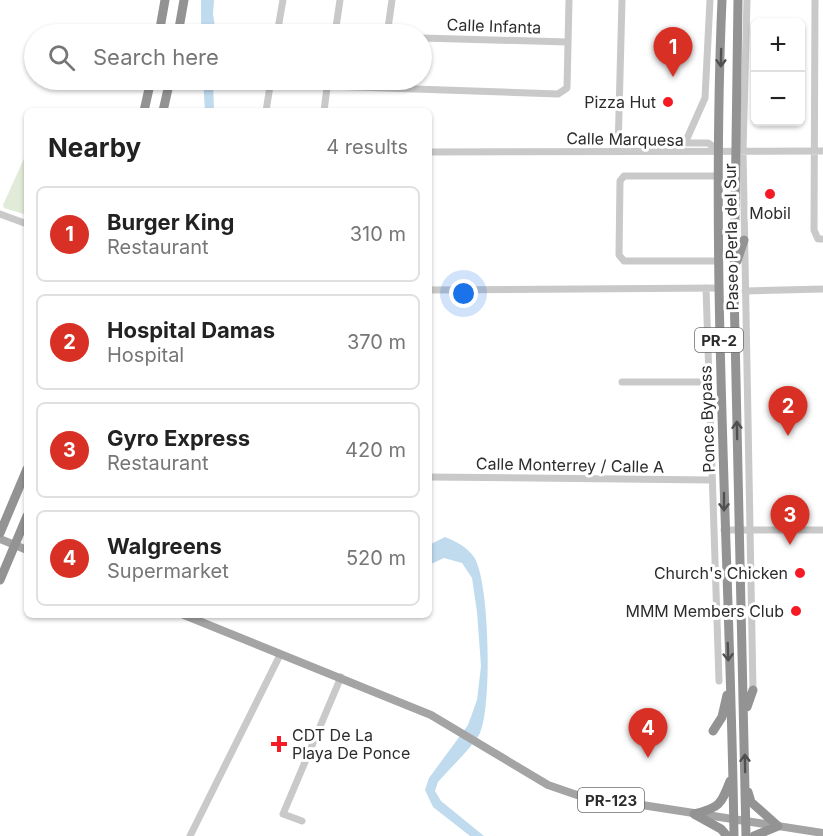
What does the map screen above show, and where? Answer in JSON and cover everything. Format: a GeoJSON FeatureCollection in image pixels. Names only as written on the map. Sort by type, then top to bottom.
{"type":"FeatureCollection","features":[{"type":"Feature","properties":{"kind":"highway"},"geometry":{"type":"LineString","coordinates":[[161,24],[165,0]]}},
{"type":"Feature","properties":{"kind":"highway"},"geometry":{"type":"LineString","coordinates":[[180,24],[184,0]]}},
{"type":"Feature","properties":{"kind":"highway","name":"Ponce Bypass"},"geometry":{"type":"LineString","coordinates":[[738,0],[739,151],[734,269],[745,530],[746,836]]}},
{"type":"Feature","properties":{"kind":"highway","name":"Ponce Bypass"},"geometry":{"type":"LineString","coordinates":[[722,2],[718,150],[718,288],[734,836]]}},
{"type":"Feature","properties":{"kind":"highway"},"geometry":{"type":"LineString","coordinates":[[145,108],[149,90]]}},
{"type":"Feature","properties":{"kind":"highway"},"geometry":{"type":"LineString","coordinates":[[164,108],[168,90]]}},
{"type":"Feature","properties":{"kind":"highway"},"geometry":{"type":"LineString","coordinates":[[734,269],[744,240]]}},
{"type":"Feature","properties":{"kind":"highway"},"geometry":{"type":"LineString","coordinates":[[0,533],[24,476]]}},
{"type":"Feature","properties":{"kind":"highway"},"geometry":{"type":"LineString","coordinates":[[0,580],[24,523]]}},
{"type":"Feature","properties":{"kind":"highway"},"geometry":{"type":"LineString","coordinates":[[713,732],[722,717],[729,684]]}},
{"type":"Feature","properties":{"kind":"highway"},"geometry":{"type":"LineString","coordinates":[[745,715],[753,690]]}},
{"type":"Feature","properties":{"kind":"highway"},"geometry":{"type":"LineString","coordinates":[[694,813],[712,810],[722,802],[732,776]]}},
{"type":"Feature","properties":{"kind":"highway"},"geometry":{"type":"LineString","coordinates":[[746,787],[752,802],[778,826],[754,836]]}},
{"type":"Feature","properties":{"kind":"highway"},"geometry":{"type":"LineString","coordinates":[[694,813],[721,829],[727,836]]}},
{"type":"Feature","properties":{"kind":"main road"},"geometry":{"type":"LineString","coordinates":[[0,539],[24,549]]}},
{"type":"Feature","properties":{"kind":"main road","name":"PR-123"},"geometry":{"type":"LineString","coordinates":[[191,618],[431,715],[487,746],[548,785],[577,795],[823,833]]}},
{"type":"Feature","properties":{"kind":"street"},"geometry":{"type":"LineString","coordinates":[[279,24],[283,0]]}},
{"type":"Feature","properties":{"kind":"street"},"geometry":{"type":"LineString","coordinates":[[336,24],[340,0]]}},
{"type":"Feature","properties":{"kind":"street"},"geometry":{"type":"LineString","coordinates":[[388,24],[392,0]]}},
{"type":"Feature","properties":{"kind":"street"},"geometry":{"type":"LineString","coordinates":[[432,88],[558,94],[567,88],[569,0]]}},
{"type":"Feature","properties":{"kind":"street"},"geometry":{"type":"LineString","coordinates":[[618,151],[622,0]]}},
{"type":"Feature","properties":{"kind":"street"},"geometry":{"type":"LineString","coordinates":[[685,143],[705,98],[710,0]]}},
{"type":"Feature","properties":{"kind":"street","name":"Paseo Perla del Sur"},"geometry":{"type":"LineString","coordinates":[[747,0],[739,151],[745,291],[745,530],[753,690]]}},
{"type":"Feature","properties":{"kind":"street"},"geometry":{"type":"LineString","coordinates":[[815,0],[814,230],[820,239]]}},
{"type":"Feature","properties":{"kind":"street","name":"Calle Infanta"},"geometry":{"type":"LineString","coordinates":[[432,38],[567,42]]}},
{"type":"Feature","properties":{"kind":"street"},"geometry":{"type":"LineString","coordinates":[[266,108],[269,90]]}},
{"type":"Feature","properties":{"kind":"street"},"geometry":{"type":"LineString","coordinates":[[324,108],[326,90]]}},
{"type":"Feature","properties":{"kind":"street","name":"Calle Marquesa"},"geometry":{"type":"LineString","coordinates":[[619,142],[708,143],[718,150]]}},
{"type":"Feature","properties":{"kind":"street"},"geometry":{"type":"LineString","coordinates":[[652,142],[652,152]]}},
{"type":"Feature","properties":{"kind":"street"},"geometry":{"type":"LineString","coordinates":[[718,150],[823,151]]}},
{"type":"Feature","properties":{"kind":"street","name":"Calle Marquesa"},"geometry":{"type":"LineString","coordinates":[[432,152],[707,153],[718,150]]}},
{"type":"Feature","properties":{"kind":"street"},"geometry":{"type":"LineString","coordinates":[[718,261],[624,261],[619,255],[620,181],[624,176],[719,176]]}},
{"type":"Feature","properties":{"kind":"street"},"geometry":{"type":"LineString","coordinates":[[0,214],[24,223]]}},
{"type":"Feature","properties":{"kind":"street"},"geometry":{"type":"LineString","coordinates":[[706,288],[707,382],[719,681]]}},
{"type":"Feature","properties":{"kind":"street"},"geometry":{"type":"LineString","coordinates":[[432,290],[718,288]]}},
{"type":"Feature","properties":{"kind":"street"},"geometry":{"type":"LineString","coordinates":[[745,291],[823,289]]}},
{"type":"Feature","properties":{"kind":"street"},"geometry":{"type":"LineString","coordinates":[[622,382],[707,382]]}},
{"type":"Feature","properties":{"kind":"street","name":"Calle Monterrey / Calle A"},"geometry":{"type":"LineString","coordinates":[[432,477],[711,480]]}},
{"type":"Feature","properties":{"kind":"street"},"geometry":{"type":"LineString","coordinates":[[724,530],[823,530]]}},
{"type":"Feature","properties":{"kind":"street"},"geometry":{"type":"LineString","coordinates":[[190,836],[280,655]]}},
{"type":"Feature","properties":{"kind":"street"},"geometry":{"type":"LineString","coordinates":[[302,821],[283,814],[341,677]]}},
{"type":"Feature","properties":{"kind":"green space"},"geometry":{"type":"Polygon","coordinates":[[[24,159],[24,214],[4,208],[3,205],[24,159]]]}},
{"type":"Feature","properties":{"kind":"water"},"geometry":{"type":"Polygon","coordinates":[[[201,0],[214,0],[214,24],[201,24],[201,0]]]}},
{"type":"Feature","properties":{"kind":"water"},"geometry":{"type":"Polygon","coordinates":[[[204,90],[213,90],[214,108],[205,108],[204,90]]]}},
{"type":"Feature","properties":{"kind":"water"},"geometry":{"type":"Polygon","coordinates":[[[445,537],[468,550],[474,557],[479,570],[483,591],[488,644],[484,719],[476,739],[438,782],[435,791],[441,801],[484,836],[470,836],[433,807],[425,790],[429,778],[468,725],[477,700],[481,666],[472,578],[462,563],[444,558],[432,564],[432,544],[445,537]]]}},
{"type":"Feature","properties":{"kind":"place","name":"Burger King"},"geometry":{"type":"Point","coordinates":[673,77]}},
{"type":"Feature","properties":{"kind":"place","name":"Pizza Hut"},"geometry":{"type":"Point","coordinates":[668,102]}},
{"type":"Feature","properties":{"kind":"place","name":"Mobil"},"geometry":{"type":"Point","coordinates":[770,194]}},
{"type":"Feature","properties":{"kind":"place","name":"Hospital Damas"},"geometry":{"type":"Point","coordinates":[788,436]}},
{"type":"Feature","properties":{"kind":"place","name":"Gyro Express"},"geometry":{"type":"Point","coordinates":[790,545]}},
{"type":"Feature","properties":{"kind":"place","name":"Church's Chicken"},"geometry":{"type":"Point","coordinates":[800,573]}},
{"type":"Feature","properties":{"kind":"place","name":"MMM Members Club"},"geometry":{"type":"Point","coordinates":[796,611]}},
{"type":"Feature","properties":{"kind":"place","name":"CDT De La Playa De Ponce"},"geometry":{"type":"Point","coordinates":[279,744]}},
{"type":"Feature","properties":{"kind":"place","name":"Walgreens"},"geometry":{"type":"Point","coordinates":[648,758]}}]}
